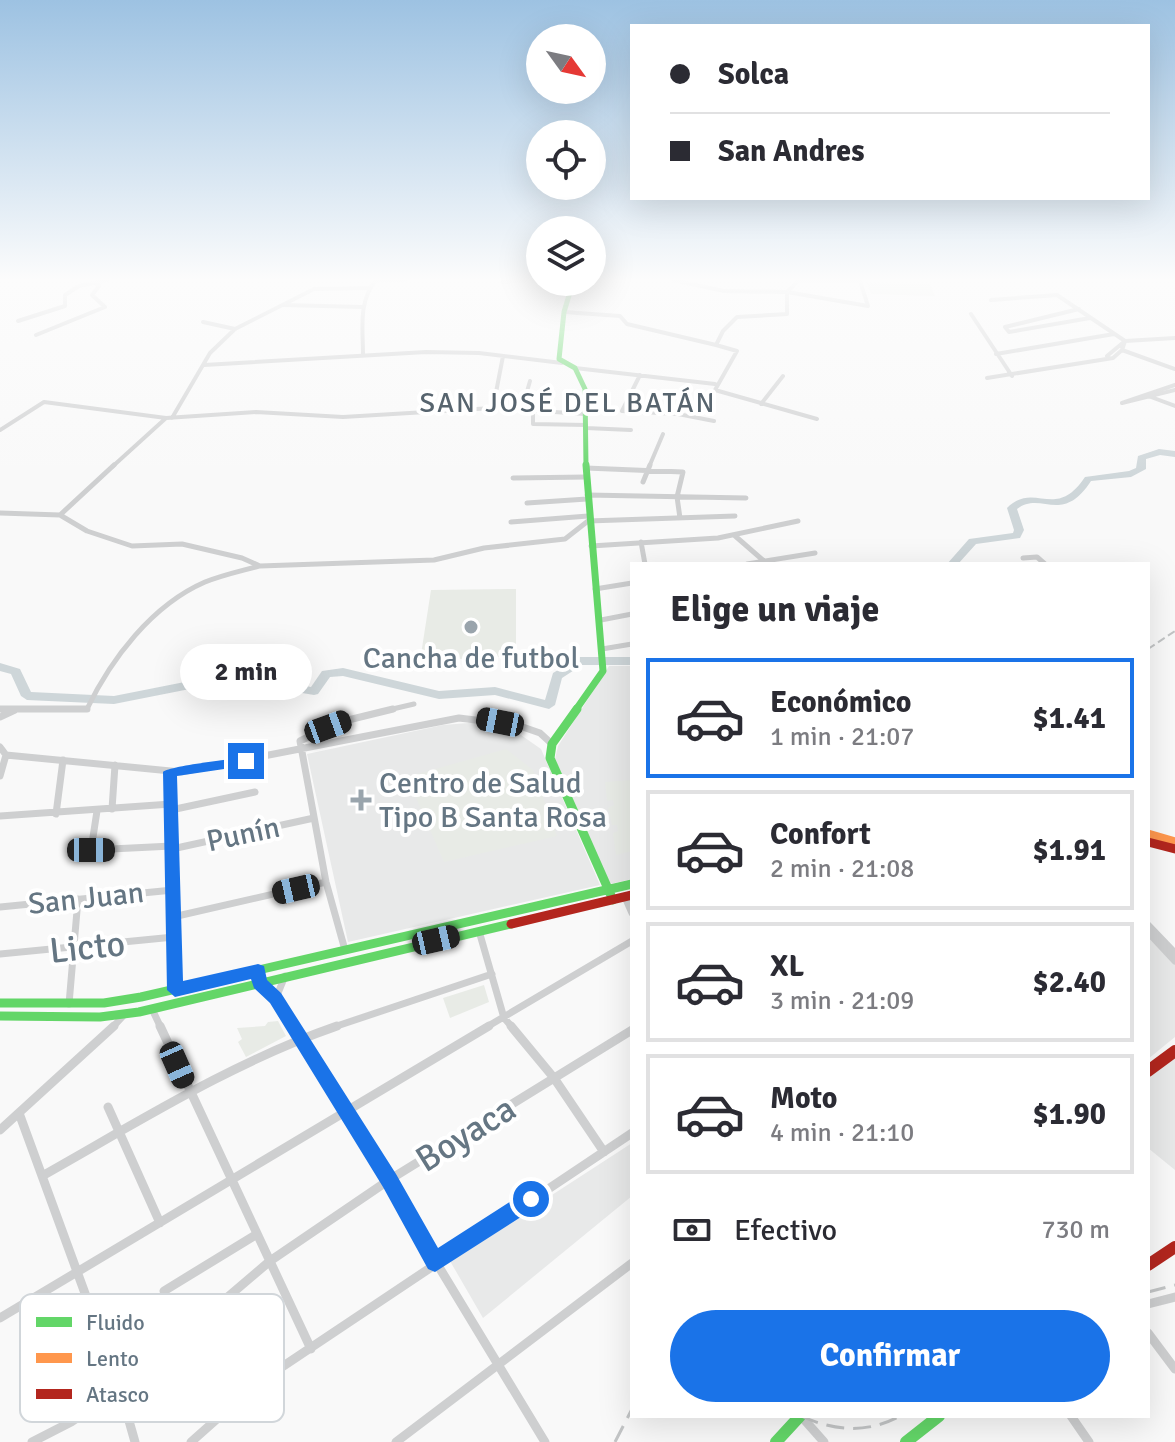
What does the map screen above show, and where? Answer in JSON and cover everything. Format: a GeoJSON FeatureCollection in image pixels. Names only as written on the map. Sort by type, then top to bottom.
{"type":"FeatureCollection","features":[{"type":"Feature","properties":{"kind":"street"},"geometry":{"type":"LineString","coordinates":[[60,515],[169,418],[216,347]]}},
{"type":"Feature","properties":{"kind":"street"},"geometry":{"type":"LineString","coordinates":[[363,347],[363,355]]}},
{"type":"Feature","properties":{"kind":"street"},"geometry":{"type":"LineString","coordinates":[[562,363],[563,347]]}},
{"type":"Feature","properties":{"kind":"street"},"geometry":{"type":"LineString","coordinates":[[724,347],[737,351],[715,384],[715,390],[817,419]]}},
{"type":"Feature","properties":{"kind":"street"},"geometry":{"type":"LineString","coordinates":[[992,347],[1011,375]]}},
{"type":"Feature","properties":{"kind":"street"},"geometry":{"type":"LineString","coordinates":[[996,354],[1036,347]]}},
{"type":"Feature","properties":{"kind":"street"},"geometry":{"type":"LineString","coordinates":[[1117,347],[1107,356],[987,378],[1113,358],[1122,350],[1175,369]]}},
{"type":"Feature","properties":{"kind":"street"},"geometry":{"type":"LineString","coordinates":[[204,365],[439,352],[503,356],[562,363],[575,368],[715,384]]}},
{"type":"Feature","properties":{"kind":"street"},"geometry":{"type":"LineString","coordinates":[[493,408],[503,356]]}},
{"type":"Feature","properties":{"kind":"street"},"geometry":{"type":"LineString","coordinates":[[575,368],[585,389],[588,518],[601,620],[603,671],[552,744],[550,758],[613,900]]}},
{"type":"Feature","properties":{"kind":"street"},"geometry":{"type":"LineString","coordinates":[[640,375],[622,411],[678,414],[714,421]]}},
{"type":"Feature","properties":{"kind":"street"},"geometry":{"type":"LineString","coordinates":[[761,404],[783,376]]}},
{"type":"Feature","properties":{"kind":"street"},"geometry":{"type":"LineString","coordinates":[[522,409],[530,381]]}},
{"type":"Feature","properties":{"kind":"street"},"geometry":{"type":"LineString","coordinates":[[1175,387],[1127,404],[1120,402],[1144,394],[1175,387]]}},
{"type":"Feature","properties":{"kind":"street"},"geometry":{"type":"LineString","coordinates":[[1144,394],[1175,406]]}},
{"type":"Feature","properties":{"kind":"street"},"geometry":{"type":"LineString","coordinates":[[1,428],[44,402],[169,418],[256,412],[343,417],[493,408],[585,414]]}},
{"type":"Feature","properties":{"kind":"street"},"geometry":{"type":"LineString","coordinates":[[533,413],[533,424],[631,430]]}},
{"type":"Feature","properties":{"kind":"street"},"geometry":{"type":"LineString","coordinates":[[643,482],[663,434]]}},
{"type":"Feature","properties":{"kind":"street"},"geometry":{"type":"LineString","coordinates":[[513,478],[649,468],[684,472],[677,497],[680,518]]}},
{"type":"Feature","properties":{"kind":"street"},"geometry":{"type":"LineString","coordinates":[[527,503],[587,497],[746,498]]}},
{"type":"Feature","properties":{"kind":"street"},"geometry":{"type":"LineString","coordinates":[[0,513],[60,515],[87,531],[132,546],[182,544],[242,558],[260,566]]}},
{"type":"Feature","properties":{"kind":"street"},"geometry":{"type":"LineString","coordinates":[[511,522],[735,516]]}},
{"type":"Feature","properties":{"kind":"street"},"geometry":{"type":"LineString","coordinates":[[0,709],[83,710],[90,703],[105,672],[157,614],[203,583],[260,566],[434,560],[504,545],[565,539],[588,518]]}},
{"type":"Feature","properties":{"kind":"street"},"geometry":{"type":"LineString","coordinates":[[591,546],[734,535],[798,521]]}},
{"type":"Feature","properties":{"kind":"street"},"geometry":{"type":"LineString","coordinates":[[734,535],[765,562],[815,553]]}},
{"type":"Feature","properties":{"kind":"street"},"geometry":{"type":"LineString","coordinates":[[641,542],[645,562]]}},
{"type":"Feature","properties":{"kind":"street"},"geometry":{"type":"LineString","coordinates":[[1023,558],[1037,557],[1043,562]]}},
{"type":"Feature","properties":{"kind":"street"},"geometry":{"type":"LineString","coordinates":[[595,589],[630,583]]}},
{"type":"Feature","properties":{"kind":"street"},"geometry":{"type":"LineString","coordinates":[[601,620],[630,614]]}},
{"type":"Feature","properties":{"kind":"street"},"geometry":{"type":"LineString","coordinates":[[603,654],[630,645]]}},
{"type":"Feature","properties":{"kind":"street"},"geometry":{"type":"LineString","coordinates":[[345,950],[326,882],[300,741],[307,734],[348,720],[414,704]]}},
{"type":"Feature","properties":{"kind":"street"},"geometry":{"type":"LineString","coordinates":[[0,717],[18,709]]}},
{"type":"Feature","properties":{"kind":"street"},"geometry":{"type":"LineString","coordinates":[[0,747],[6,755],[170,772],[191,771],[459,718],[517,725],[540,733],[552,744]]}},
{"type":"Feature","properties":{"kind":"street"},"geometry":{"type":"LineString","coordinates":[[0,776],[6,755]]}},
{"type":"Feature","properties":{"kind":"street"},"geometry":{"type":"LineString","coordinates":[[56,814],[63,760]]}},
{"type":"Feature","properties":{"kind":"street"},"geometry":{"type":"LineString","coordinates":[[112,809],[115,765]]}},
{"type":"Feature","properties":{"kind":"street"},"geometry":{"type":"LineString","coordinates":[[170,772],[175,990]]}},
{"type":"Feature","properties":{"kind":"street"},"geometry":{"type":"LineString","coordinates":[[0,816],[171,807],[255,792]]}},
{"type":"Feature","properties":{"kind":"street","name":"Punín"},"geometry":{"type":"LineString","coordinates":[[97,811],[91,850],[172,848],[314,818]]}},
{"type":"Feature","properties":{"kind":"street"},"geometry":{"type":"LineString","coordinates":[[1150,835],[1175,842]]}},
{"type":"Feature","properties":{"kind":"street"},"geometry":{"type":"LineString","coordinates":[[1150,843],[1175,849]]}},
{"type":"Feature","properties":{"kind":"street"},"geometry":{"type":"LineString","coordinates":[[173,917],[326,882]]}},
{"type":"Feature","properties":{"kind":"street"},"geometry":{"type":"LineString","coordinates":[[0,1003],[117,1001],[630,884]]}},
{"type":"Feature","properties":{"kind":"street","name":"San Juan"},"geometry":{"type":"LineString","coordinates":[[0,907],[173,890]]}},
{"type":"Feature","properties":{"kind":"street"},"geometry":{"type":"LineString","coordinates":[[0,1016],[124,1015],[628,896]]}},
{"type":"Feature","properties":{"kind":"street"},"geometry":{"type":"LineString","coordinates":[[69,1004],[78,899]]}},
{"type":"Feature","properties":{"kind":"street"},"geometry":{"type":"LineString","coordinates":[[1150,927],[1175,953]]}},
{"type":"Feature","properties":{"kind":"street"},"geometry":{"type":"LineString","coordinates":[[479,931],[504,1018],[554,1078],[604,1152]]}},
{"type":"Feature","properties":{"kind":"street"},"geometry":{"type":"LineString","coordinates":[[1150,934],[1175,961]]}},
{"type":"Feature","properties":{"kind":"street","name":"Licto"},"geometry":{"type":"LineString","coordinates":[[0,954],[174,937]]}},
{"type":"Feature","properties":{"kind":"street"},"geometry":{"type":"LineString","coordinates":[[39,1294],[630,942]]}},
{"type":"Feature","properties":{"kind":"street"},"geometry":{"type":"LineString","coordinates":[[276,998],[285,977],[283,965]]}},
{"type":"Feature","properties":{"kind":"street"},"geometry":{"type":"LineString","coordinates":[[258,971],[259,983],[276,998],[545,1442]]}},
{"type":"Feature","properties":{"kind":"street"},"geometry":{"type":"LineString","coordinates":[[42,1176],[190,1093],[300,1039],[492,974]]}},
{"type":"Feature","properties":{"kind":"street"},"geometry":{"type":"LineString","coordinates":[[152,1009],[311,1349]]}},
{"type":"Feature","properties":{"kind":"street"},"geometry":{"type":"LineString","coordinates":[[0,1130],[104,1038],[124,1015]]}},
{"type":"Feature","properties":{"kind":"street","name":"Boyaca"},"geometry":{"type":"LineString","coordinates":[[231,1294],[270,1261],[389,1180],[630,1031]]}},
{"type":"Feature","properties":{"kind":"street"},"geometry":{"type":"LineString","coordinates":[[1150,1070],[1175,1051]]}},
{"type":"Feature","properties":{"kind":"street"},"geometry":{"type":"LineString","coordinates":[[108,1107],[160,1223]]}},
{"type":"Feature","properties":{"kind":"street"},"geometry":{"type":"LineString","coordinates":[[19,1113],[83,1294]]}},
{"type":"Feature","properties":{"kind":"street"},"geometry":{"type":"LineString","coordinates":[[284,1366],[435,1262],[630,1134]]}},
{"type":"Feature","properties":{"kind":"street"},"geometry":{"type":"LineString","coordinates":[[164,1291],[257,1234]]}},
{"type":"Feature","properties":{"kind":"street"},"geometry":{"type":"LineString","coordinates":[[1150,1264],[1175,1247]]}},
{"type":"Feature","properties":{"kind":"street"},"geometry":{"type":"LineString","coordinates":[[396,1442],[630,1265]]}},
{"type":"Feature","properties":{"kind":"street"},"geometry":{"type":"LineString","coordinates":[[1150,1303],[1175,1297]]}},
{"type":"Feature","properties":{"kind":"street"},"geometry":{"type":"LineString","coordinates":[[0,1318],[20,1306]]}},
{"type":"Feature","properties":{"kind":"street"},"geometry":{"type":"LineString","coordinates":[[1150,1336],[1175,1369]]}},
{"type":"Feature","properties":{"kind":"street"},"geometry":{"type":"LineString","coordinates":[[776,1442],[799,1418]]}},
{"type":"Feature","properties":{"kind":"street"},"geometry":{"type":"LineString","coordinates":[[803,1418],[824,1442]]}},
{"type":"Feature","properties":{"kind":"street"},"geometry":{"type":"LineString","coordinates":[[906,1442],[936,1418]]}},
{"type":"Feature","properties":{"kind":"street"},"geometry":{"type":"LineString","coordinates":[[1072,1418],[1089,1442]]}},
{"type":"Feature","properties":{"kind":"street","name":"Boyaca"},"geometry":{"type":"LineString","coordinates":[[32,1442],[71,1422]]}},
{"type":"Feature","properties":{"kind":"street"},"geometry":{"type":"LineString","coordinates":[[129,1422],[135,1442]]}},
{"type":"Feature","properties":{"kind":"street"},"geometry":{"type":"LineString","coordinates":[[191,1442],[213,1422]]}},
{"type":"Feature","properties":{"kind":"shaded area","name":"Cancha de futbol"},"geometry":{"type":"Polygon","coordinates":[[[516,589],[516,656],[420,661],[431,590],[516,589]]]}},
{"type":"Feature","properties":{"kind":"shaded area"},"geometry":{"type":"Polygon","coordinates":[[[609,666],[630,666],[630,879],[610,884],[555,759],[558,746],[609,666]]]}},
{"type":"Feature","properties":{"kind":"shaded area"},"geometry":{"type":"Polygon","coordinates":[[[481,722],[518,733],[541,749],[600,885],[348,942],[307,754],[443,725],[481,722]]]}},
{"type":"Feature","properties":{"kind":"shaded area"},"geometry":{"type":"Polygon","coordinates":[[[506,749],[533,770],[557,836],[444,862],[407,777],[506,749]]]}},
{"type":"Feature","properties":{"kind":"shaded area"},"geometry":{"type":"Polygon","coordinates":[[[630,780],[630,852],[616,855],[613,833],[618,831],[617,825],[612,825],[608,808],[614,805],[613,800],[607,801],[605,782],[630,780]]]}},
{"type":"Feature","properties":{"kind":"shaded area"},"geometry":{"type":"Polygon","coordinates":[[[1150,936],[1175,963],[1175,1037],[1150,1057],[1150,936]]]}},
{"type":"Feature","properties":{"kind":"shaded area"},"geometry":{"type":"Polygon","coordinates":[[[484,985],[489,1002],[450,1018],[443,998],[484,985]]]}},
{"type":"Feature","properties":{"kind":"shaded area"},"geometry":{"type":"Polygon","coordinates":[[[278,1021],[286,1036],[246,1057],[238,1042],[242,1039],[237,1028],[265,1026],[268,1022],[278,1021]]]}},
{"type":"Feature","properties":{"kind":"shaded area"},"geometry":{"type":"Polygon","coordinates":[[[1175,1057],[1175,1170],[1150,1150],[1150,1076],[1175,1057]]]}},
{"type":"Feature","properties":{"kind":"shaded area"},"geometry":{"type":"Polygon","coordinates":[[[630,1144],[630,1198],[483,1318],[450,1261],[630,1144]]]}},
{"type":"Feature","properties":{"kind":"waterway"},"geometry":{"type":"LineString","coordinates":[[954,562],[973,541],[1017,536],[1019,530],[1012,508],[1020,502],[1069,500],[1079,493],[1088,479],[1131,474],[1141,469],[1141,458],[1159,452],[1175,454]]}},
{"type":"Feature","properties":{"kind":"waterway"},"geometry":{"type":"LineString","coordinates":[[0,667],[16,672],[27,696],[114,700],[215,680],[255,681],[314,691],[326,674],[343,672],[439,695],[495,691],[549,705],[557,676],[580,661],[630,661]]}},
{"type":"Feature","properties":{"kind":"railway"},"geometry":{"type":"LineString","coordinates":[[1150,648],[1175,631]]}},
{"type":"Feature","properties":{"kind":"railway"},"geometry":{"type":"LineString","coordinates":[[1150,1291],[1175,1285]]}},
{"type":"Feature","properties":{"kind":"railway"},"geometry":{"type":"LineString","coordinates":[[615,1442],[630,1413]]}},
{"type":"Feature","properties":{"kind":"railway"},"geometry":{"type":"LineString","coordinates":[[807,1418],[826,1425],[850,1428],[875,1426],[896,1418]]}},
{"type":"Feature","properties":{"kind":"traffic: fast"},"geometry":{"type":"LineString","coordinates":[[560,347],[559,359],[575,368],[585,389],[587,499],[601,620],[603,671],[552,744],[550,758],[613,900]]}},
{"type":"Feature","properties":{"kind":"traffic: fast"},"geometry":{"type":"LineString","coordinates":[[0,1003],[104,1003],[141,997],[630,884]]}},
{"type":"Feature","properties":{"kind":"traffic: fast"},"geometry":{"type":"LineString","coordinates":[[0,1016],[100,1017],[139,1012],[511,924]]}},
{"type":"Feature","properties":{"kind":"traffic: fast"},"geometry":{"type":"LineString","coordinates":[[776,1442],[798,1418]]}},
{"type":"Feature","properties":{"kind":"traffic: fast"},"geometry":{"type":"LineString","coordinates":[[906,1442],[936,1418]]}},
{"type":"Feature","properties":{"kind":"traffic: slow"},"geometry":{"type":"LineString","coordinates":[[1150,835],[1175,842]]}},
{"type":"Feature","properties":{"kind":"traffic: jam"},"geometry":{"type":"LineString","coordinates":[[1150,843],[1175,849]]}},
{"type":"Feature","properties":{"kind":"traffic: jam"},"geometry":{"type":"LineString","coordinates":[[511,924],[630,895]]}},
{"type":"Feature","properties":{"kind":"traffic: jam"},"geometry":{"type":"LineString","coordinates":[[1150,1070],[1175,1051]]}},
{"type":"Feature","properties":{"kind":"traffic: jam"},"geometry":{"type":"LineString","coordinates":[[1150,1264],[1175,1247]]}},
{"type":"Feature","properties":{"kind":"place","name":"Cancha de futbol"},"geometry":{"type":"Point","coordinates":[471,627]}},
{"type":"Feature","properties":{"kind":"place","name":"Centro de Salud Tipo B Santa Rosa"},"geometry":{"type":"Point","coordinates":[361,800]}},
{"type":"Feature","properties":{"kind":"district","name":"SAN JOSÉ DEL BATÁN"},"geometry":{"type":"Point","coordinates":[568,402]}},
{"type":"Feature","properties":{"kind":"route"},"geometry":{"type":"LineString","coordinates":[[246,761],[170,772],[175,990],[258,971],[259,983],[276,998],[389,1180],[435,1262],[531,1199]]}}]}
